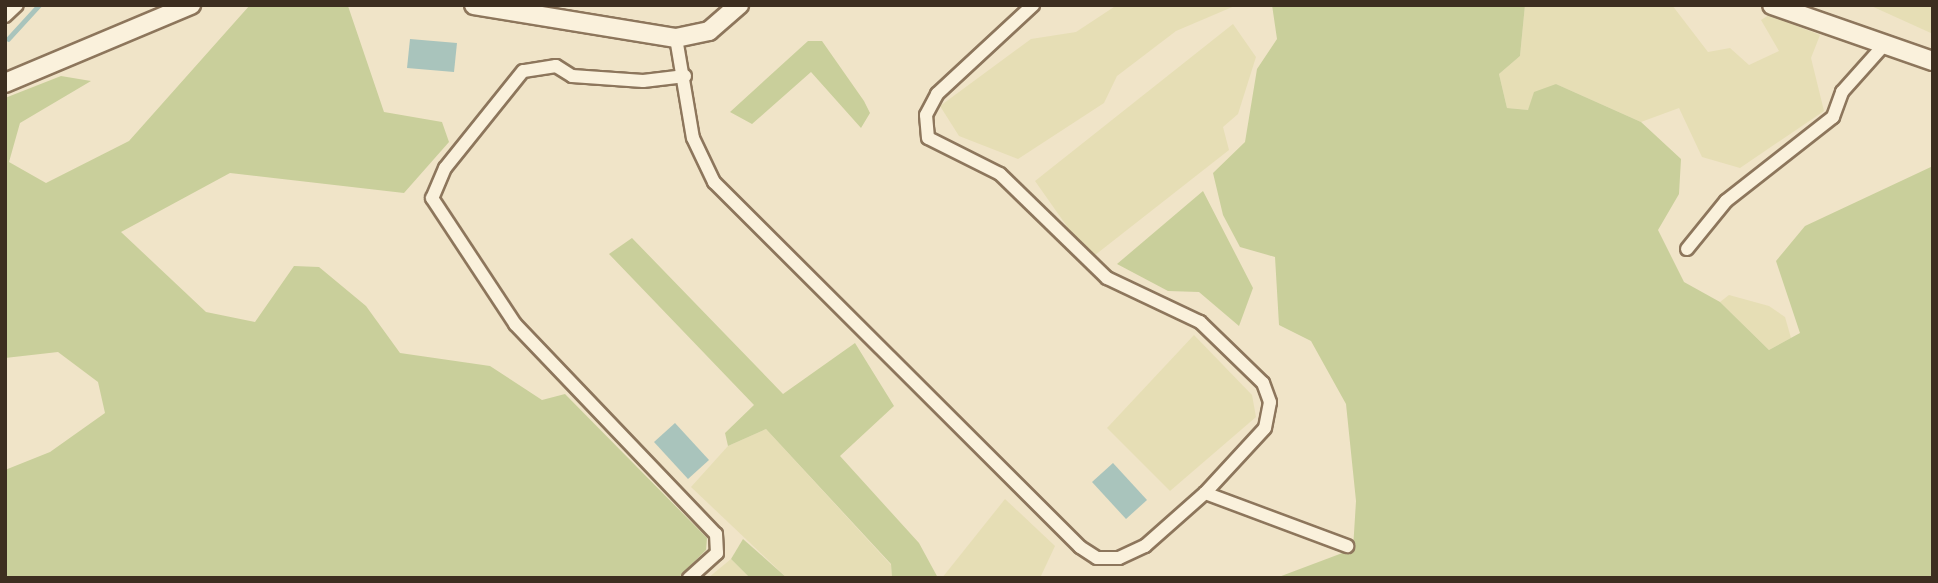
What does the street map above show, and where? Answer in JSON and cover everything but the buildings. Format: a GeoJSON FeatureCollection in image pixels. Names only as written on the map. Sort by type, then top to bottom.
{"type":"FeatureCollection","features":[{"type":"Feature","properties":{"kind":"street"},"geometry":{"type":"LineString","coordinates":[[5,16],[17,5]]}},
{"type":"Feature","properties":{"kind":"street"},"geometry":{"type":"LineString","coordinates":[[5,83],[191,5]]}},
{"type":"Feature","properties":{"kind":"street"},"geometry":{"type":"LineString","coordinates":[[474,5],[676,38],[709,31],[739,5]]}},
{"type":"Feature","properties":{"kind":"street"},"geometry":{"type":"LineString","coordinates":[[676,38],[685,76],[693,138],[714,182],[1080,547],[1097,558],[1119,558],[1145,545],[1205,493],[1272,416],[1263,383],[1200,322],[1098,271],[1000,174],[928,138],[926,115],[937,94],[1033,5]]}},
{"type":"Feature","properties":{"kind":"street"},"geometry":{"type":"LineString","coordinates":[[1772,5],[1933,61]]}},
{"type":"Feature","properties":{"kind":"street"},"geometry":{"type":"LineString","coordinates":[[1687,249],[1726,201],[1833,117],[1842,92],[1884,45]]}},
{"type":"Feature","properties":{"kind":"street"},"geometry":{"type":"LineString","coordinates":[[685,76],[643,81],[572,76],[556,66],[523,71],[445,167],[432,198],[515,324],[716,534],[718,552],[689,578]]}},
{"type":"Feature","properties":{"kind":"street"},"geometry":{"type":"LineString","coordinates":[[1205,493],[1348,546]]}},
{"type":"Feature","properties":{"kind":"shaded area"},"geometry":{"type":"Polygon","coordinates":[[[1117,5],[1237,5],[1176,31],[1117,76],[1104,103],[1018,159],[959,136],[940,106],[1031,39],[1076,32],[1117,5]]]}},
{"type":"Feature","properties":{"kind":"shaded area"},"geometry":{"type":"Polygon","coordinates":[[[1525,5],[1672,5],[1708,52],[1730,48],[1749,65],[1779,51],[1761,20],[1769,15],[1820,35],[1811,58],[1824,111],[1740,168],[1702,157],[1679,108],[1641,122],[1556,84],[1528,110],[1507,108],[1499,74],[1520,56],[1525,5]]]}},
{"type":"Feature","properties":{"kind":"shaded area"},"geometry":{"type":"Polygon","coordinates":[[[1869,5],[1933,5],[1933,34],[1869,5]]]}},
{"type":"Feature","properties":{"kind":"shaded area"},"geometry":{"type":"Polygon","coordinates":[[[1233,24],[1256,57],[1238,114],[1223,127],[1229,150],[1090,259],[1035,181],[1233,24]]]}},
{"type":"Feature","properties":{"kind":"shaded area"},"geometry":{"type":"Polygon","coordinates":[[[1729,295],[1769,306],[1785,317],[1791,338],[1769,350],[1720,302],[1729,295]]]}},
{"type":"Feature","properties":{"kind":"shaded area"},"geometry":{"type":"Polygon","coordinates":[[[1194,335],[1252,395],[1256,417],[1170,491],[1107,428],[1194,335]]]}},
{"type":"Feature","properties":{"kind":"shaded area"},"geometry":{"type":"Polygon","coordinates":[[[766,429],[891,565],[892,578],[787,578],[691,487],[728,446],[766,429]]]}},
{"type":"Feature","properties":{"kind":"shaded area"},"geometry":{"type":"Polygon","coordinates":[[[1005,499],[1055,546],[1040,578],[942,578],[1005,499]]]}},
{"type":"Feature","properties":{"kind":"shaded area"},"geometry":{"type":"Polygon","coordinates":[[[731,559],[750,578],[708,578],[731,559]]]}},
{"type":"Feature","properties":{"kind":"green space"},"geometry":{"type":"Polygon","coordinates":[[[250,5],[348,6],[384,112],[442,122],[449,142],[404,193],[230,173],[121,232],[206,312],[255,322],[294,266],[319,267],[366,306],[400,353],[490,366],[542,400],[565,394],[707,538],[706,550],[678,578],[5,578],[5,470],[50,452],[105,413],[98,382],[58,352],[5,358],[5,98],[61,76],[91,81],[20,123],[9,162],[46,183],[129,141],[250,5]]]}},
{"type":"Feature","properties":{"kind":"green space"},"geometry":{"type":"Polygon","coordinates":[[[1272,5],[1525,5],[1520,56],[1499,74],[1507,108],[1528,110],[1534,92],[1556,84],[1641,122],[1681,159],[1679,194],[1658,230],[1684,282],[1720,302],[1769,350],[1800,333],[1776,261],[1805,226],[1933,166],[1933,578],[1276,578],[1353,549],[1356,501],[1346,404],[1311,341],[1279,325],[1275,257],[1240,247],[1223,215],[1213,173],[1245,142],[1257,69],[1277,39],[1272,5]]]}},
{"type":"Feature","properties":{"kind":"green space"},"geometry":{"type":"Polygon","coordinates":[[[808,41],[822,41],[864,101],[870,113],[861,128],[811,72],[752,124],[730,112],[808,41]]]}},
{"type":"Feature","properties":{"kind":"green space"},"geometry":{"type":"Polygon","coordinates":[[[1203,191],[1253,288],[1239,326],[1199,292],[1168,291],[1117,264],[1203,191]]]}},
{"type":"Feature","properties":{"kind":"green space"},"geometry":{"type":"Polygon","coordinates":[[[632,238],[783,394],[855,343],[894,406],[840,456],[919,543],[938,578],[892,578],[891,564],[766,429],[728,446],[725,433],[754,405],[609,254],[632,238]]]}},
{"type":"Feature","properties":{"kind":"green space"},"geometry":{"type":"Polygon","coordinates":[[[743,539],[787,578],[750,578],[731,559],[743,539]]]}},
{"type":"Feature","properties":{"kind":"water"},"geometry":{"type":"Polygon","coordinates":[[[410,39],[457,43],[454,72],[407,68],[410,39]]]}},
{"type":"Feature","properties":{"kind":"water"},"geometry":{"type":"Polygon","coordinates":[[[675,423],[709,460],[688,479],[654,442],[675,423]]]}},
{"type":"Feature","properties":{"kind":"water"},"geometry":{"type":"Polygon","coordinates":[[[1113,463],[1147,500],[1126,519],[1092,482],[1113,463]]]}},
{"type":"Feature","properties":{"kind":"waterway"},"geometry":{"type":"LineString","coordinates":[[8,39],[39,5]]}}]}
